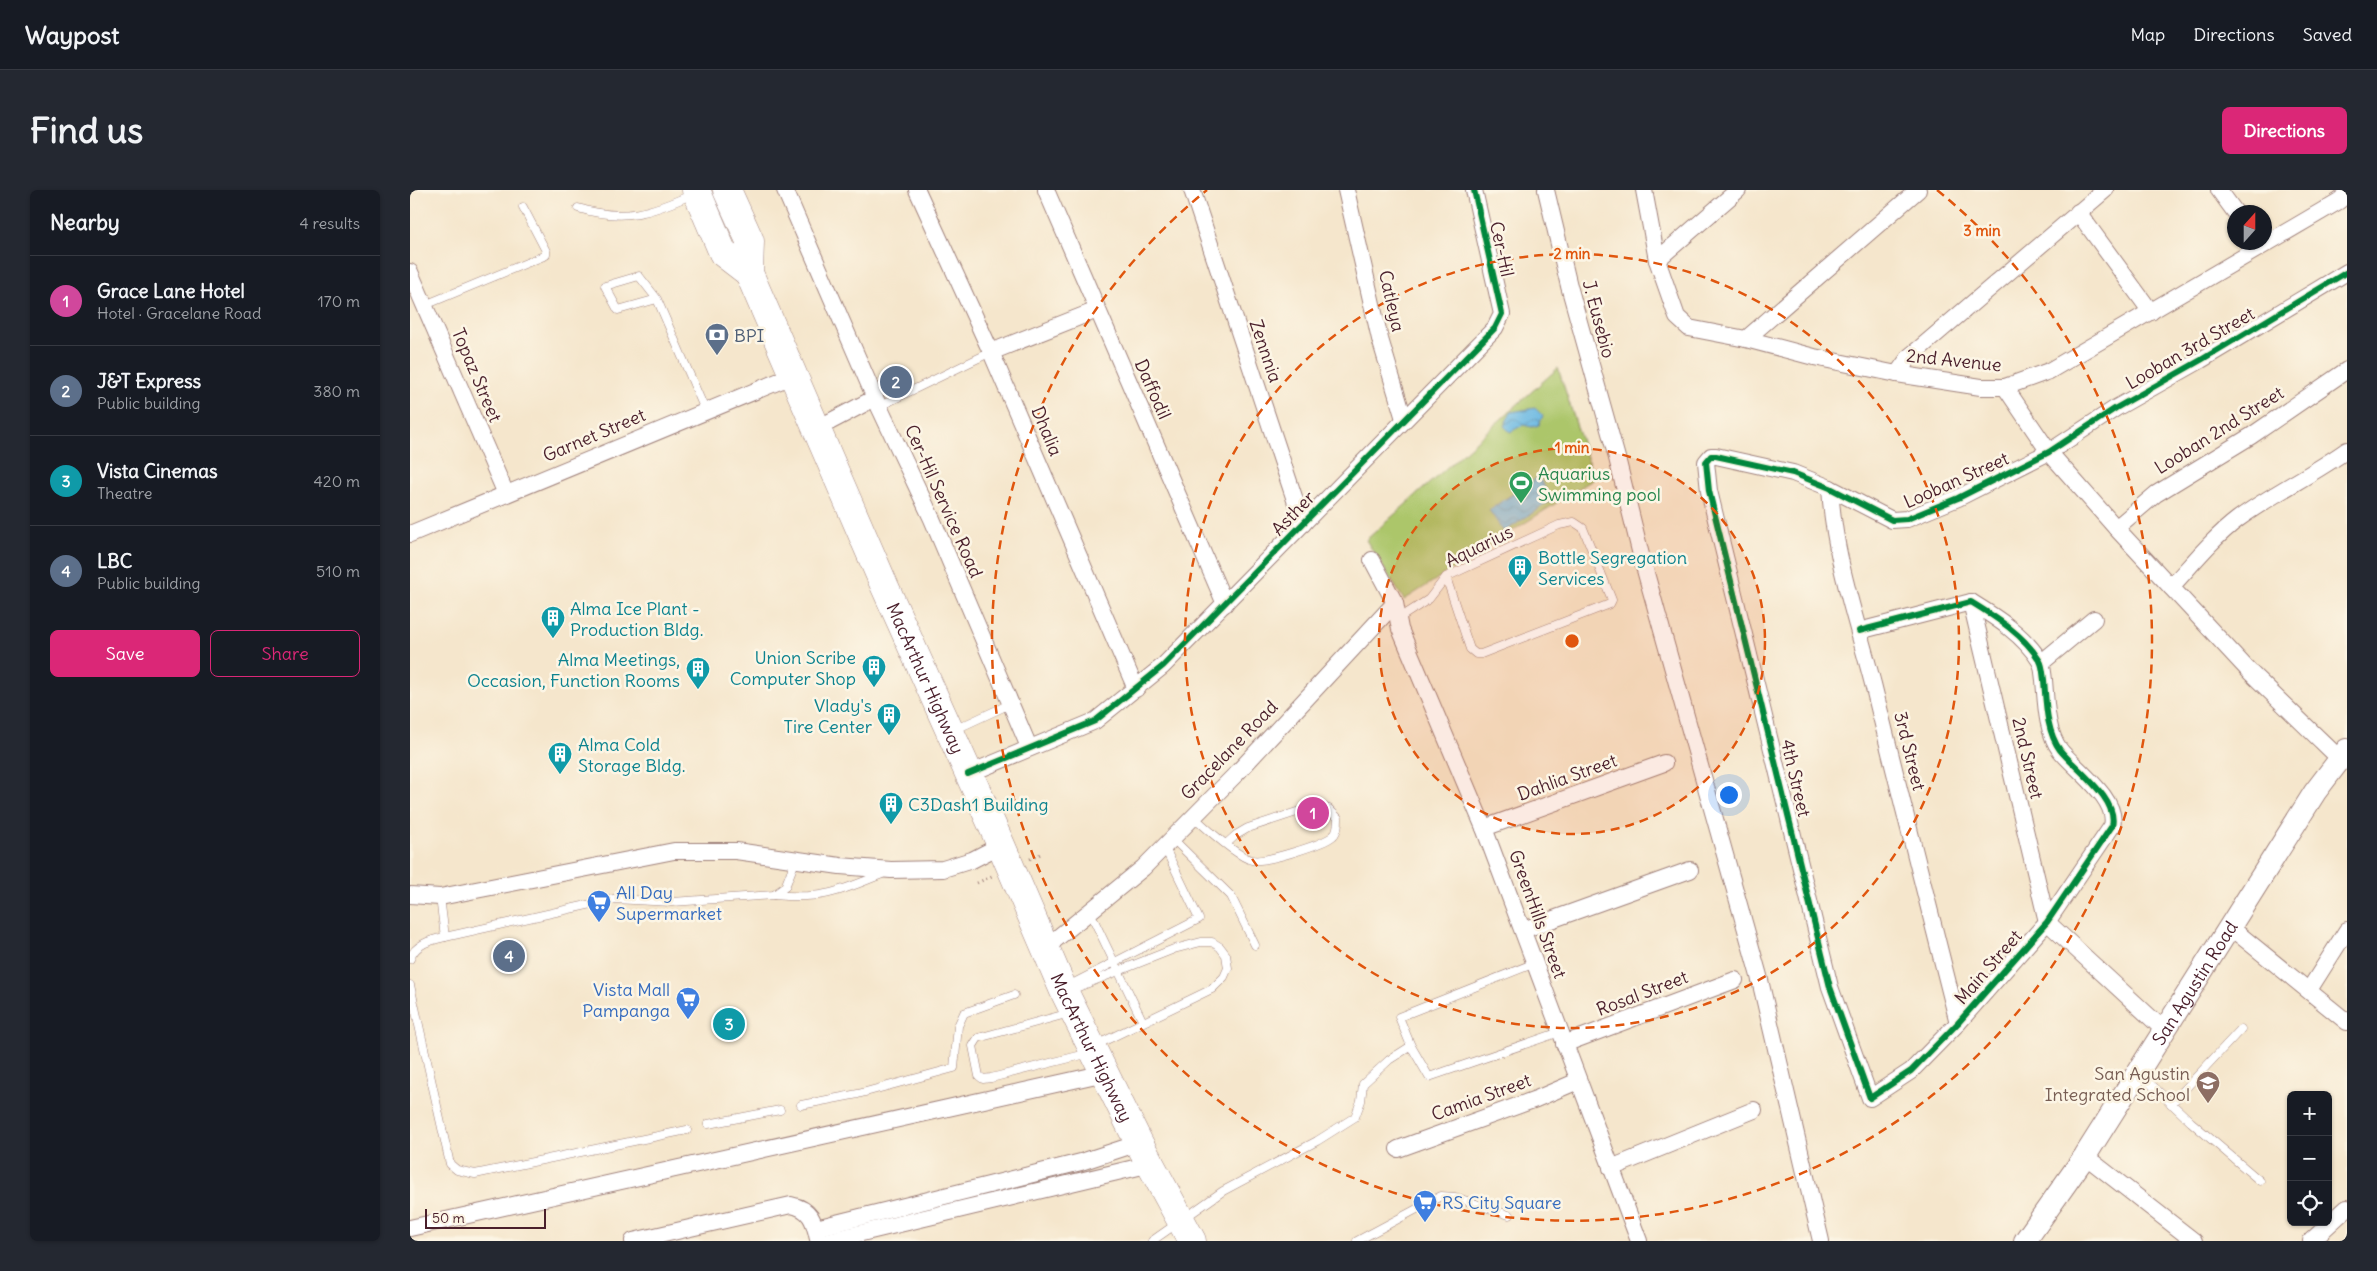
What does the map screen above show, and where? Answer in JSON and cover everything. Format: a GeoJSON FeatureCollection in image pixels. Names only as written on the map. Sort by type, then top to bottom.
{"type":"FeatureCollection","features":[{"type":"Feature","properties":{"kind":"highway","name":"MacArthur Highway"},"geometry":{"type":"LineString","coordinates":[[727,190],[750,241],[749,273],[818,428],[885,587],[1001,845],[1067,998],[1145,1154],[1186,1230]]}},
{"type":"Feature","properties":{"kind":"highway","name":"MacArthur Highway"},"geometry":{"type":"LineString","coordinates":[[696,191],[723,253],[749,273]]}},
{"type":"Feature","properties":{"kind":"street","name":"Cer-Hil Service Road"},"geometry":{"type":"LineString","coordinates":[[784,190],[877,402],[932,519],[1029,747]]}},
{"type":"Feature","properties":{"kind":"street","name":"Dhalia"},"geometry":{"type":"LineString","coordinates":[[917,190],[991,352],[1136,689]]}},
{"type":"Feature","properties":{"kind":"street","name":"Daffodil"},"geometry":{"type":"LineString","coordinates":[[1046,190],[1225,604]]}},
{"type":"Feature","properties":{"kind":"street","name":"Zennnia"},"geometry":{"type":"LineString","coordinates":[[1192,190],[1303,524]]}},
{"type":"Feature","properties":{"kind":"street","name":"Catleya"},"geometry":{"type":"LineString","coordinates":[[1346,190],[1380,339],[1404,419]]}},
{"type":"Feature","properties":{"kind":"street","name":"Cer-Hil"},"geometry":{"type":"LineString","coordinates":[[1474,190],[1502,314]]}},
{"type":"Feature","properties":{"kind":"street","name":"J. Eusebio"},"geometry":{"type":"LineString","coordinates":[[1546,190],[1569,286],[1617,458],[1642,560],[1759,976],[1821,1241]]}},
{"type":"Feature","properties":{"kind":"street","name":"2nd Avenue"},"geometry":{"type":"LineString","coordinates":[[1644,190],[1657,260],[1677,317],[1689,328],[1746,339],[1814,357],[1898,374],[1981,387],[2005,388],[2050,371],[2151,312],[2250,250]]}},
{"type":"Feature","properties":{"kind":"street"},"geometry":{"type":"LineString","coordinates":[[1657,260],[1738,190]]}},
{"type":"Feature","properties":{"kind":"street"},"geometry":{"type":"LineString","coordinates":[[1746,339],[1918,190]]}},
{"type":"Feature","properties":{"kind":"street"},"geometry":{"type":"LineString","coordinates":[[1898,374],[1920,348],[2105,190]]}},
{"type":"Feature","properties":{"kind":"street"},"geometry":{"type":"LineString","coordinates":[[2220,190],[2230,205]]}},
{"type":"Feature","properties":{"kind":"street","name":"2nd Avenue"},"geometry":{"type":"LineString","coordinates":[[2272,237],[2339,201],[2347,194]]}},
{"type":"Feature","properties":{"kind":"street"},"geometry":{"type":"LineString","coordinates":[[2078,212],[2151,312]]}},
{"type":"Feature","properties":{"kind":"street","name":"Topaz Street"},"geometry":{"type":"LineString","coordinates":[[410,272],[506,494]]}},
{"type":"Feature","properties":{"kind":"street","name":"Looban 3rd Street"},"geometry":{"type":"LineString","coordinates":[[2049,452],[2116,408],[2202,360],[2347,272]]}},
{"type":"Feature","properties":{"kind":"street"},"geometry":{"type":"LineString","coordinates":[[991,352],[1097,310]]}},
{"type":"Feature","properties":{"kind":"street","name":"Asther"},"geometry":{"type":"LineString","coordinates":[[968,774],[1095,721],[1163,666],[1495,328],[1502,314]]}},
{"type":"Feature","properties":{"kind":"street","name":"Looban 2nd Street"},"geometry":{"type":"LineString","coordinates":[[2116,528],[2156,494],[2251,436],[2347,370]]}},
{"type":"Feature","properties":{"kind":"street","name":"Garnet Street"},"geometry":{"type":"LineString","coordinates":[[410,534],[705,410],[794,375]]}},
{"type":"Feature","properties":{"kind":"street"},"geometry":{"type":"LineString","coordinates":[[2005,388],[2049,452],[2116,528],[2283,706],[2344,754]]}},
{"type":"Feature","properties":{"kind":"street"},"geometry":{"type":"LineString","coordinates":[[818,428],[877,402]]}},
{"type":"Feature","properties":{"kind":"street"},"geometry":{"type":"LineString","coordinates":[[2171,587],[2215,540],[2238,519],[2322,468],[2347,450]]}},
{"type":"Feature","properties":{"kind":"street","name":"Looban Street"},"geometry":{"type":"LineString","coordinates":[[1706,462],[1711,456],[1716,456],[1793,473],[1830,488],[1899,521],[1958,498],[2049,452]]}},
{"type":"Feature","properties":{"kind":"street","name":"4th Street"},"geometry":{"type":"LineString","coordinates":[[1706,462],[1709,491],[1830,987],[1870,1098]]}},
{"type":"Feature","properties":{"kind":"street","name":"3rd Street"},"geometry":{"type":"LineString","coordinates":[[1830,488],[1832,522],[1838,556],[1859,631],[1958,1024]]}},
{"type":"Feature","properties":{"kind":"street"},"geometry":{"type":"LineString","coordinates":[[1372,560],[1394,603]]}},
{"type":"Feature","properties":{"kind":"street"},"geometry":{"type":"LineString","coordinates":[[1859,631],[1971,602],[1995,616],[2023,639],[2041,663],[2094,619]]}},
{"type":"Feature","properties":{"kind":"street","name":"2nd Street"},"geometry":{"type":"LineString","coordinates":[[1971,602],[2047,922]]}},
{"type":"Feature","properties":{"kind":"street","name":"GreenHills Street"},"geometry":{"type":"LineString","coordinates":[[1394,603],[1400,629],[1484,828],[1638,1241]]}},
{"type":"Feature","properties":{"kind":"street","name":"Gracelane Road"},"geometry":{"type":"LineString","coordinates":[[1045,948],[1143,868],[1237,774],[1394,603]]}},
{"type":"Feature","properties":{"kind":"street","name":"Main Street"},"geometry":{"type":"LineString","coordinates":[[1870,1098],[1912,1071],[1958,1024],[2047,922],[2106,835],[2114,820],[2108,804],[2094,785],[2060,750],[2054,740],[2050,727],[2041,663]]}},
{"type":"Feature","properties":{"kind":"street","name":"San Agustin Road"},"geometry":{"type":"LineString","coordinates":[[2027,1240],[2086,1156],[2137,1072],[2315,792],[2344,754]]}},
{"type":"Feature","properties":{"kind":"street","name":"Dahlia Street"},"geometry":{"type":"LineString","coordinates":[[1484,828],[1664,763]]}},
{"type":"Feature","properties":{"kind":"street"},"geometry":{"type":"LineString","coordinates":[[410,895],[440,897],[674,851],[736,851],[891,870],[943,869],[972,860],[1001,845]]}},
{"type":"Feature","properties":{"kind":"street"},"geometry":{"type":"LineString","coordinates":[[1523,930],[1690,870]]}},
{"type":"Feature","properties":{"kind":"street"},"geometry":{"type":"LineString","coordinates":[[2047,922],[2164,1030]]}},
{"type":"Feature","properties":{"kind":"street"},"geometry":{"type":"LineString","coordinates":[[2230,927],[2347,1022]]}},
{"type":"Feature","properties":{"kind":"street"},"geometry":{"type":"LineString","coordinates":[[2309,990],[2347,930]]}},
{"type":"Feature","properties":{"kind":"street","name":"Rosal Street"},"geometry":{"type":"LineString","coordinates":[[1562,1038],[1734,980]]}},
{"type":"Feature","properties":{"kind":"street"},"geometry":{"type":"LineString","coordinates":[[410,1228],[1097,1057]]}},
{"type":"Feature","properties":{"kind":"street","name":"Camia Street"},"geometry":{"type":"LineString","coordinates":[[1398,1149],[1536,1099],[1578,1081]]}},
{"type":"Feature","properties":{"kind":"street"},"geometry":{"type":"LineString","coordinates":[[1611,1168],[1754,1110]]}},
{"type":"Feature","properties":{"kind":"street"},"geometry":{"type":"LineString","coordinates":[[633,1241],[792,1205],[803,1208],[812,1217],[817,1235],[1081,1162],[1145,1154]]}},
{"type":"Feature","properties":{"kind":"street"},"geometry":{"type":"LineString","coordinates":[[828,1241],[1145,1154]]}},
{"type":"Feature","properties":{"kind":"street"},"geometry":{"type":"LineString","coordinates":[[2086,1156],[2194,1241]]}},
{"type":"Feature","properties":{"kind":"street"},"geometry":{"type":"LineString","coordinates":[[2311,1241],[2345,1214]]}},
{"type":"Feature","properties":{"kind":"lane"},"geometry":{"type":"LineString","coordinates":[[578,208],[599,214],[648,213],[696,191]]}},
{"type":"Feature","properties":{"kind":"lane"},"geometry":{"type":"LineString","coordinates":[[425,306],[546,255],[546,251],[523,207]]}},
{"type":"Feature","properties":{"kind":"lane"},"geometry":{"type":"LineString","coordinates":[[656,299],[618,310],[605,286],[639,276],[656,299],[705,410]]}},
{"type":"Feature","properties":{"kind":"lane"},"geometry":{"type":"LineString","coordinates":[[877,402],[991,352]]}},
{"type":"Feature","properties":{"kind":"lane","name":"Aquarius"},"geometry":{"type":"LineString","coordinates":[[1398,619],[1429,599],[1446,577],[1559,525],[1574,522],[1583,528],[1611,596],[1610,604],[1481,654],[1470,650],[1446,577]]}},
{"type":"Feature","properties":{"kind":"lane"},"geometry":{"type":"LineString","coordinates":[[950,732],[1010,704]]}},
{"type":"Feature","properties":{"kind":"lane"},"geometry":{"type":"LineString","coordinates":[[1193,816],[1226,844],[1250,860],[1264,861],[1277,858],[1333,836],[1338,828],[1338,818],[1329,809],[1316,806],[1248,828],[1226,844]]}},
{"type":"Feature","properties":{"kind":"lane"},"geometry":{"type":"LineString","coordinates":[[1168,842],[1232,896],[1255,945]]}},
{"type":"Feature","properties":{"kind":"lane"},"geometry":{"type":"LineString","coordinates":[[1067,998],[1114,962],[1199,918],[1168,842]]}},
{"type":"Feature","properties":{"kind":"lane"},"geometry":{"type":"LineString","coordinates":[[774,895],[785,887],[796,859]]}},
{"type":"Feature","properties":{"kind":"lane"},"geometry":{"type":"LineString","coordinates":[[410,959],[412,952],[418,947],[445,937],[614,900],[672,902],[774,895],[801,898],[833,894],[891,870]]}},
{"type":"Feature","properties":{"kind":"lane"},"geometry":{"type":"LineString","coordinates":[[440,897],[445,937]]}},
{"type":"Feature","properties":{"kind":"lane"},"geometry":{"type":"LineString","coordinates":[[1090,912],[1143,1022]]}},
{"type":"Feature","properties":{"kind":"lane"},"geometry":{"type":"LineString","coordinates":[[1201,942],[1212,942],[1220,946],[1226,955],[1228,968],[1224,977],[1212,989],[1143,1022],[1097,1057],[991,1078],[983,1079],[979,1076],[973,1046],[978,1038],[1067,998],[1119,971],[1174,949],[1201,942]]}},
{"type":"Feature","properties":{"kind":"lane"},"geometry":{"type":"LineString","coordinates":[[1535,964],[1399,1017],[1411,1046],[1429,1078],[1562,1038]]}},
{"type":"Feature","properties":{"kind":"lane"},"geometry":{"type":"LineString","coordinates":[[410,985],[450,1164],[457,1170],[474,1174],[687,1130]]}},
{"type":"Feature","properties":{"kind":"lane"},"geometry":{"type":"LineString","coordinates":[[801,1105],[858,1094],[954,1068],[958,1026],[964,1012],[1014,995]]}},
{"type":"Feature","properties":{"kind":"lane"},"geometry":{"type":"LineString","coordinates":[[2171,1104],[2241,1029]]}},
{"type":"Feature","properties":{"kind":"lane"},"geometry":{"type":"LineString","coordinates":[[1152,1241],[1186,1230],[1224,1191],[1317,1141],[1355,1117],[1361,1101],[1363,1084],[1389,1060],[1411,1046]]}},
{"type":"Feature","properties":{"kind":"lane"},"geometry":{"type":"LineString","coordinates":[[2137,1072],[2260,1181]]}},
{"type":"Feature","properties":{"kind":"lane"},"geometry":{"type":"LineString","coordinates":[[708,1124],[780,1110]]}},
{"type":"Feature","properties":{"kind":"lane"},"geometry":{"type":"LineString","coordinates":[[1357,1241],[1441,1196],[1455,1197],[1509,1215]]}},
{"type":"Feature","properties":{"kind":"green space"},"geometry":{"type":"Polygon","coordinates":[[[1558,368],[1594,479],[1404,600],[1366,540],[1558,368]]]}},
{"type":"Feature","properties":{"kind":"water","name":"Aquarius Swimming pool"},"geometry":{"type":"Polygon","coordinates":[[[1535,408],[1543,416],[1539,425],[1532,427],[1523,425],[1510,432],[1504,426],[1511,412],[1535,408]]]}},
{"type":"Feature","properties":{"kind":"water","name":"Aquarius Swimming pool"},"geometry":{"type":"Polygon","coordinates":[[[1538,477],[1553,499],[1504,532],[1489,510],[1538,477]]]}},
{"type":"Feature","properties":{"kind":"cycle path"},"geometry":{"type":"LineString","coordinates":[[968,774],[1095,721],[1163,666],[1495,328],[1502,314],[1474,190]]}},
{"type":"Feature","properties":{"kind":"cycle path"},"geometry":{"type":"LineString","coordinates":[[1859,631],[1971,602],[2000,621],[2018,635],[2040,661],[2043,670],[2049,725],[2055,742],[2067,758],[2103,795],[2109,805],[2112,816],[2112,826],[2047,922],[1958,1023],[1911,1071],[1870,1098],[1830,987],[1709,491],[1706,462],[1711,456],[1716,456],[1793,473],[1830,488],[1892,520],[1907,519],[1958,498],[2049,452],[2116,408],[2201,360],[2347,272]]}},
{"type":"Feature","properties":{"kind":"place","name":"BPI"},"geometry":{"type":"Point","coordinates":[717,356]}},
{"type":"Feature","properties":{"kind":"place","name":"J&T Express"},"geometry":{"type":"Point","coordinates":[896,382]}},
{"type":"Feature","properties":{"kind":"place","name":"Aquarius Swimming pool"},"geometry":{"type":"Point","coordinates":[1521,504]}},
{"type":"Feature","properties":{"kind":"place","name":"Bottle Segregation Services"},"geometry":{"type":"Point","coordinates":[1520,588]}},
{"type":"Feature","properties":{"kind":"place","name":"Alma Ice Plant - Production Bldg."},"geometry":{"type":"Point","coordinates":[553,639]}},
{"type":"Feature","properties":{"kind":"place","name":"Union Scribe Computer Shop"},"geometry":{"type":"Point","coordinates":[874,688]}},
{"type":"Feature","properties":{"kind":"place","name":"Alma Meetings, Occasion, Function Rooms"},"geometry":{"type":"Point","coordinates":[698,690]}},
{"type":"Feature","properties":{"kind":"place","name":"Vlady's Tire Center"},"geometry":{"type":"Point","coordinates":[889,736]}},
{"type":"Feature","properties":{"kind":"place","name":"Alma Cold Storage Bldg."},"geometry":{"type":"Point","coordinates":[560,775]}},
{"type":"Feature","properties":{"kind":"place","name":"Grace Lane Hotel"},"geometry":{"type":"Point","coordinates":[1313,813]}},
{"type":"Feature","properties":{"kind":"place","name":"C3Dash1 Building"},"geometry":{"type":"Point","coordinates":[891,825]}},
{"type":"Feature","properties":{"kind":"place","name":"All Day Supermarket"},"geometry":{"type":"Point","coordinates":[599,923]}},
{"type":"Feature","properties":{"kind":"place","name":"LBC"},"geometry":{"type":"Point","coordinates":[509,956]}},
{"type":"Feature","properties":{"kind":"place","name":"Vista Mall Pampanga"},"geometry":{"type":"Point","coordinates":[688,1020]}},
{"type":"Feature","properties":{"kind":"place","name":"Vista Cinemas"},"geometry":{"type":"Point","coordinates":[729,1024]}},
{"type":"Feature","properties":{"kind":"place","name":"San Agustin Integrated School"},"geometry":{"type":"Point","coordinates":[2208,1104]}},
{"type":"Feature","properties":{"kind":"place","name":"RS City Square"},"geometry":{"type":"Point","coordinates":[1425,1223]}}]}
